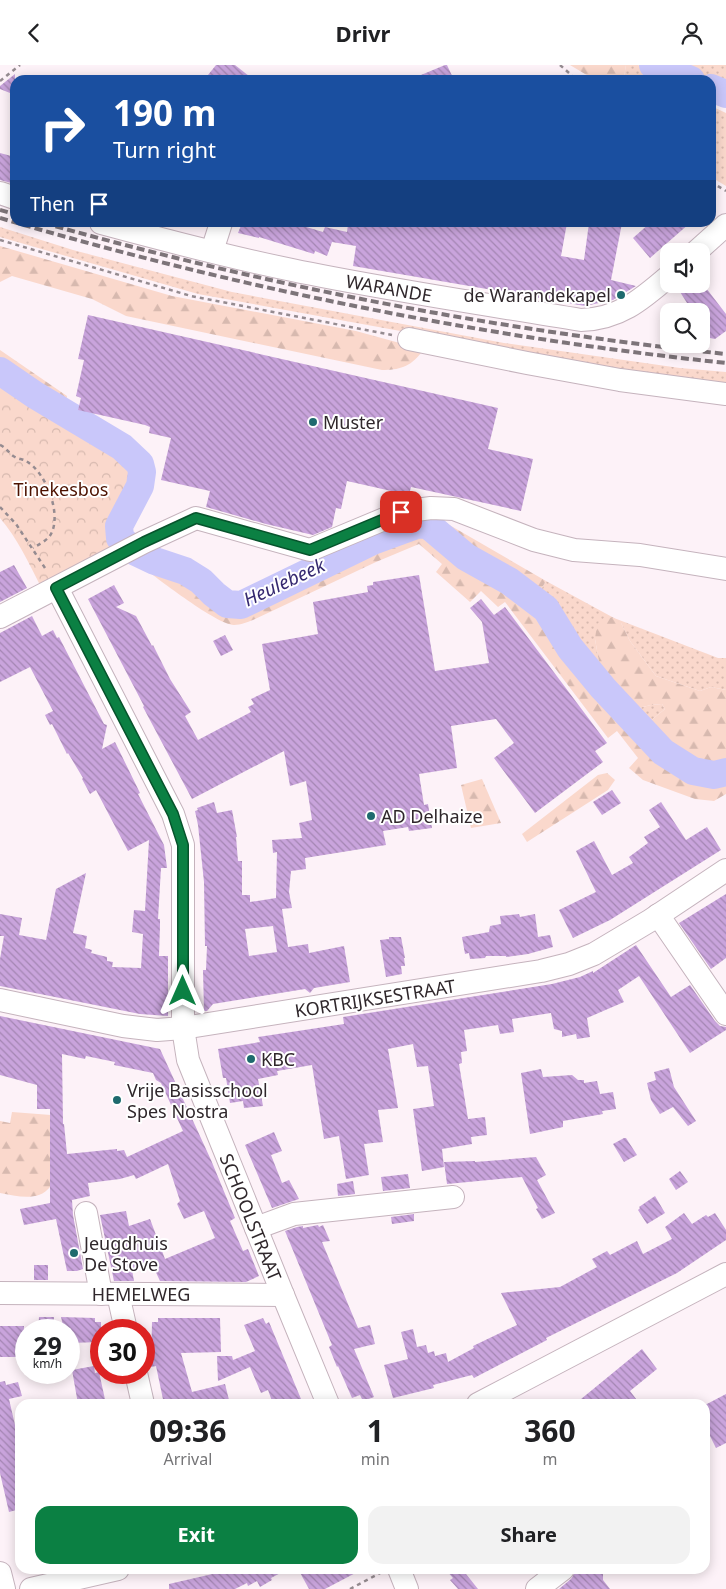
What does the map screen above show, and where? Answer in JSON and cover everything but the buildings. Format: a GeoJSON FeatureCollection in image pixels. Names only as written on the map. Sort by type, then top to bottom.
{"type":"FeatureCollection","features":[{"type":"Feature","properties":{"kind":"street"},"geometry":{"type":"LineString","coordinates":[[706,243],[726,225]]}},
{"type":"Feature","properties":{"kind":"street","name":"WARANDE"},"geometry":{"type":"LineString","coordinates":[[116,227],[310,274],[581,320],[596,319],[620,312],[634,305],[660,283]]}},
{"type":"Feature","properties":{"kind":"street"},"geometry":{"type":"LineString","coordinates":[[212,251],[220,227]]}},
{"type":"Feature","properties":{"kind":"street"},"geometry":{"type":"LineString","coordinates":[[409,339],[620,380],[726,394]]}},
{"type":"Feature","properties":{"kind":"street"},"geometry":{"type":"LineString","coordinates":[[0,617],[144,542],[196,518],[310,550],[401,512],[431,508],[454,509],[534,539],[574,550],[648,556],[726,569]]}},
{"type":"Feature","properties":{"kind":"street","name":"SCHOOLSTRAAT"},"geometry":{"type":"LineString","coordinates":[[56,588],[173,814],[183,845],[184,1028],[188,1060],[326,1399]]}},
{"type":"Feature","properties":{"kind":"street","name":"KORTRIJKSESTRAAT"},"geometry":{"type":"LineString","coordinates":[[0,1000],[156,1030],[184,1028],[541,971],[569,964],[594,954],[726,870]]}},
{"type":"Feature","properties":{"kind":"street"},"geometry":{"type":"LineString","coordinates":[[658,915],[726,1014]]}},
{"type":"Feature","properties":{"kind":"street"},"geometry":{"type":"LineString","coordinates":[[256,1228],[294,1214],[453,1197]]}},
{"type":"Feature","properties":{"kind":"street"},"geometry":{"type":"LineString","coordinates":[[86,1213],[110,1294],[121,1319]]}},
{"type":"Feature","properties":{"kind":"street"},"geometry":{"type":"LineString","coordinates":[[488,1399],[726,1274]]}},
{"type":"Feature","properties":{"kind":"street","name":"HEMELWEG"},"geometry":{"type":"LineString","coordinates":[[0,1293],[283,1295]]}},
{"type":"Feature","properties":{"kind":"street"},"geometry":{"type":"LineString","coordinates":[[138,1384],[142,1399]]}},
{"type":"Feature","properties":{"kind":"street"},"geometry":{"type":"LineString","coordinates":[[0,1573],[4,1589]]}},
{"type":"Feature","properties":{"kind":"street"},"geometry":{"type":"LineString","coordinates":[[32,1589],[96,1574]]}},
{"type":"Feature","properties":{"kind":"street"},"geometry":{"type":"LineString","coordinates":[[395,1574],[407,1589]]}},
{"type":"Feature","properties":{"kind":"street"},"geometry":{"type":"LineString","coordinates":[[537,1589],[556,1574]]}},
{"type":"Feature","properties":{"kind":"path"},"geometry":{"type":"LineString","coordinates":[[0,81],[20,65]]}},
{"type":"Feature","properties":{"kind":"path"},"geometry":{"type":"LineString","coordinates":[[560,65],[571,75]]}},
{"type":"Feature","properties":{"kind":"path"},"geometry":{"type":"LineString","coordinates":[[0,240],[192,296],[409,339]]}},
{"type":"Feature","properties":{"kind":"path"},"geometry":{"type":"LineString","coordinates":[[0,445],[6,447],[14,457],[26,460],[43,477],[51,495],[54,526],[51,536],[33,548]]}},
{"type":"Feature","properties":{"kind":"path"},"geometry":{"type":"LineString","coordinates":[[0,507],[42,561],[56,588]]}},
{"type":"Feature","properties":{"kind":"path"},"geometry":{"type":"LineString","coordinates":[[350,1589],[383,1574]]}},
{"type":"Feature","properties":{"kind":"green space"},"geometry":{"type":"Polygon","coordinates":[[[570,65],[626,65],[624,75],[587,75],[570,65]]]}},
{"type":"Feature","properties":{"kind":"green space"},"geometry":{"type":"Polygon","coordinates":[[[626,65],[638,65],[661,75],[624,75],[626,65]]]}},
{"type":"Feature","properties":{"kind":"green space"},"geometry":{"type":"Polygon","coordinates":[[[663,65],[726,65],[726,92],[716,88],[716,75],[686,75],[663,65]]]}},
{"type":"Feature","properties":{"kind":"green space"},"geometry":{"type":"Polygon","coordinates":[[[716,108],[726,113],[726,186],[716,180],[716,108]]]}},
{"type":"Feature","properties":{"kind":"green space"},"geometry":{"type":"Polygon","coordinates":[[[0,227],[73,250],[232,292],[504,343],[680,368],[726,372],[726,386],[609,371],[198,294],[0,237],[0,227]]]}},
{"type":"Feature","properties":{"kind":"green space"},"geometry":{"type":"Polygon","coordinates":[[[0,246],[172,296],[356,331],[407,345],[421,353],[413,362],[404,367],[382,370],[126,316],[92,299],[12,276],[0,282],[0,246]]]}},
{"type":"Feature","properties":{"kind":"green space"},"geometry":{"type":"Polygon","coordinates":[[[0,350],[67,396],[66,406],[0,361],[0,350]]]}},
{"type":"Feature","properties":{"kind":"green space","name":"Tinekesbos"},"geometry":{"type":"Polygon","coordinates":[[[0,378],[115,450],[133,469],[135,478],[109,531],[110,537],[118,546],[41,587],[17,542],[0,518],[0,378]]]}},
{"type":"Feature","properties":{"kind":"green space"},"geometry":{"type":"Polygon","coordinates":[[[401,517],[409,536],[423,530],[432,534],[471,565],[523,598],[568,657],[644,741],[670,763],[705,780],[717,781],[726,779],[726,794],[714,801],[695,799],[643,780],[629,768],[638,758],[617,731],[608,738],[505,602],[498,607],[481,591],[470,602],[436,572],[442,564],[419,544],[376,562],[253,620],[237,625],[226,623],[202,610],[142,567],[141,560],[147,550],[171,554],[195,563],[221,586],[232,592],[239,593],[315,562],[401,517]]]}},
{"type":"Feature","properties":{"kind":"green space"},"geometry":{"type":"Polygon","coordinates":[[[446,523],[546,581],[539,593],[476,558],[440,530],[446,523]]]}},
{"type":"Feature","properties":{"kind":"green space"},"geometry":{"type":"Polygon","coordinates":[[[546,581],[614,618],[718,658],[726,658],[726,690],[711,687],[700,691],[656,676],[630,641],[621,623],[595,639],[602,679],[539,593],[546,581]]]}},
{"type":"Feature","properties":{"kind":"green space"},"geometry":{"type":"Polygon","coordinates":[[[605,617],[614,618],[621,623],[630,641],[656,676],[700,691],[711,687],[726,690],[726,771],[701,768],[670,752],[643,727],[665,709],[662,704],[630,710],[602,679],[595,639],[597,624],[605,617]]]}},
{"type":"Feature","properties":{"kind":"green space"},"geometry":{"type":"Polygon","coordinates":[[[662,704],[665,709],[643,727],[630,710],[651,705],[662,704]]]}},
{"type":"Feature","properties":{"kind":"green space"},"geometry":{"type":"Polygon","coordinates":[[[607,773],[615,780],[608,790],[527,842],[522,834],[598,775],[607,773]]]}},
{"type":"Feature","properties":{"kind":"green space"},"geometry":{"type":"Polygon","coordinates":[[[482,779],[501,823],[471,828],[461,785],[482,779]]]}},
{"type":"Feature","properties":{"kind":"green space"},"geometry":{"type":"Polygon","coordinates":[[[12,1112],[51,1115],[50,1187],[40,1195],[27,1197],[0,1193],[0,1121],[10,1123],[12,1112]]]}},
{"type":"Feature","properties":{"kind":"waterway","name":"Heulebeek"},"geometry":{"type":"LineString","coordinates":[[653,65],[678,75]]}},
{"type":"Feature","properties":{"kind":"waterway","name":"Heulebeek"},"geometry":{"type":"LineString","coordinates":[[716,90],[726,94]]}},
{"type":"Feature","properties":{"kind":"waterway","name":"Heulebeek"},"geometry":{"type":"LineString","coordinates":[[0,371],[35,395],[122,447],[140,464],[142,472],[140,486],[119,526],[120,538],[134,551],[155,561],[185,571],[201,581],[227,604],[241,605],[375,540],[416,525],[427,524],[466,557],[509,581],[546,609],[570,648],[603,688],[663,752],[693,771],[714,775],[726,772]]}},
{"type":"Feature","properties":{"kind":"railway"},"geometry":{"type":"LineString","coordinates":[[0,210],[10,213]]}},
{"type":"Feature","properties":{"kind":"railway"},"geometry":{"type":"LineString","coordinates":[[0,218],[10,221]]}},
{"type":"Feature","properties":{"kind":"railway"},"geometry":{"type":"LineString","coordinates":[[32,227],[179,267],[360,307],[542,339],[726,363]]}},
{"type":"Feature","properties":{"kind":"railway"},"geometry":{"type":"LineString","coordinates":[[59,227],[212,267],[382,303],[554,332],[726,354]]}},
{"type":"Feature","properties":{"kind":"place","name":"de Warandekapel"},"geometry":{"type":"Point","coordinates":[621,295]}},
{"type":"Feature","properties":{"kind":"place","name":"Muster"},"geometry":{"type":"Point","coordinates":[313,422]}},
{"type":"Feature","properties":{"kind":"place","name":"AD Delhaize"},"geometry":{"type":"Point","coordinates":[371,816]}},
{"type":"Feature","properties":{"kind":"place","name":"KBC"},"geometry":{"type":"Point","coordinates":[251,1059]}},
{"type":"Feature","properties":{"kind":"place","name":"Vrije Basisschool Spes Nostra"},"geometry":{"type":"Point","coordinates":[117,1100]}},
{"type":"Feature","properties":{"kind":"place","name":"Jeugdhuis De Stove"},"geometry":{"type":"Point","coordinates":[74,1253]}},
{"type":"Feature","properties":{"kind":"route"},"geometry":{"type":"LineString","coordinates":[[183,991],[183,845],[173,814],[56,588],[144,542],[196,518],[310,550],[401,512]]}}]}
